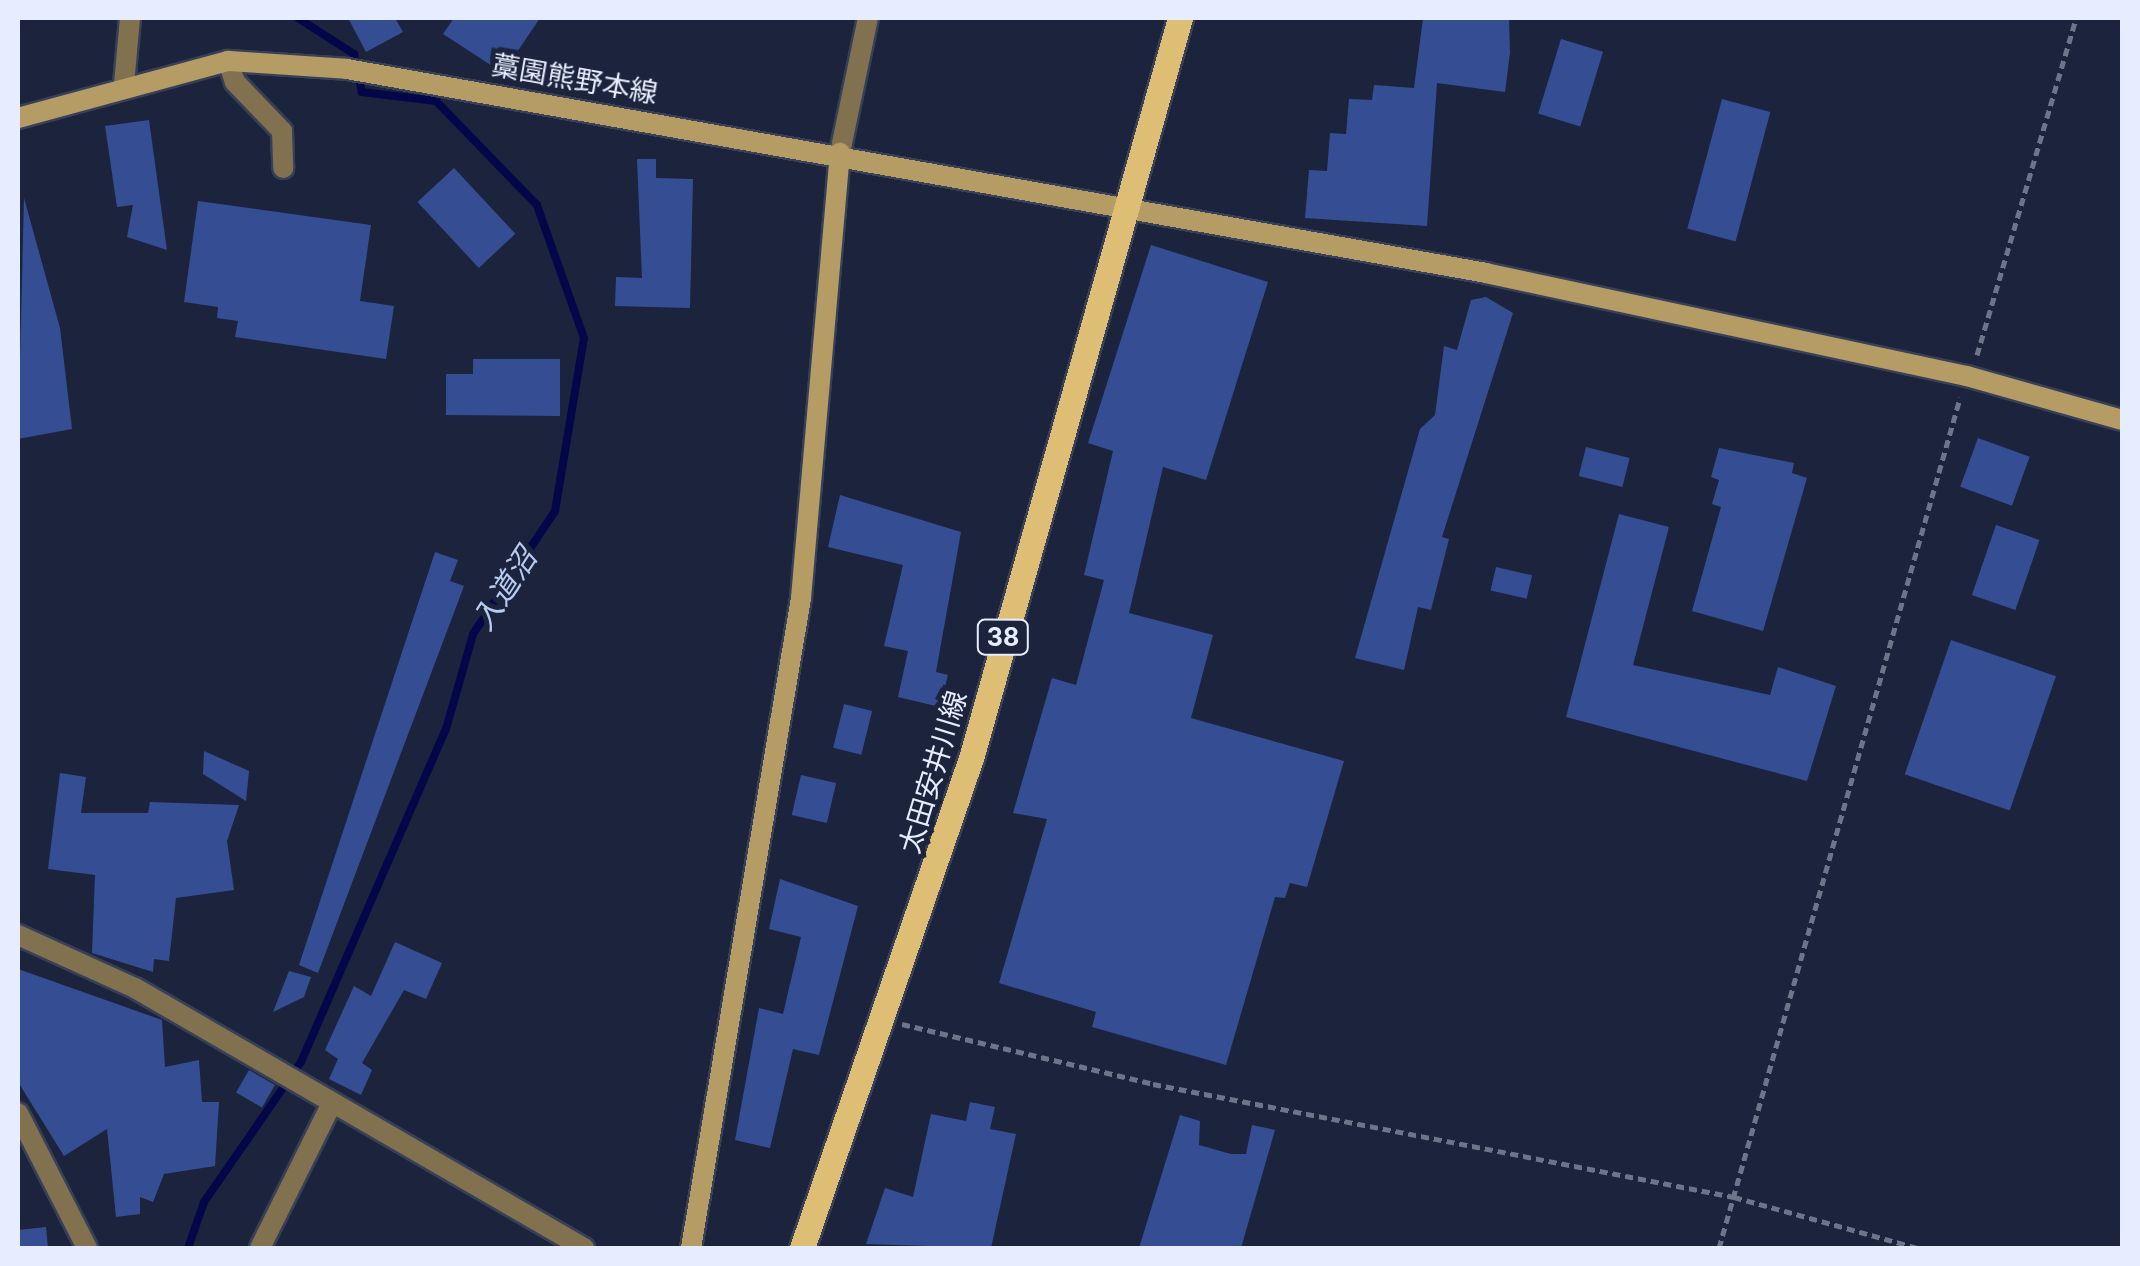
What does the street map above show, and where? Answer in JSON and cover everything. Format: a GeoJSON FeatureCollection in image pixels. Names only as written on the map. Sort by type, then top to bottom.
{"type":"FeatureCollection","features":[{"type":"Feature","properties":{"kind":"main road","name":"太田安井川線"},"geometry":{"type":"LineString","coordinates":[[802,1248],[887,1020],[972,755],[1180,18]]}},
{"type":"Feature","properties":{"kind":"street"},"geometry":{"type":"LineString","coordinates":[[124,84],[130,18]]}},
{"type":"Feature","properties":{"kind":"street"},"geometry":{"type":"LineString","coordinates":[[691,1248],[800,598],[840,154],[868,18]]}},
{"type":"Feature","properties":{"kind":"street"},"geometry":{"type":"LineString","coordinates":[[228,61],[235,82],[282,131],[283,168]]}},
{"type":"Feature","properties":{"kind":"street","name":"藁園熊野本線"},"geometry":{"type":"LineString","coordinates":[[18,118],[124,84],[228,61],[372,72],[1125,204],[1967,376],[2122,420]]}},
{"type":"Feature","properties":{"kind":"street"},"geometry":{"type":"LineString","coordinates":[[18,935],[135,988],[584,1248]]}},
{"type":"Feature","properties":{"kind":"street"},"geometry":{"type":"LineString","coordinates":[[260,1248],[332,1103]]}},
{"type":"Feature","properties":{"kind":"street"},"geometry":{"type":"LineString","coordinates":[[18,1113],[86,1248]]}},
{"type":"Feature","properties":{"kind":"path"},"geometry":{"type":"LineString","coordinates":[[1719,1248],[1967,376],[2076,18]]}},
{"type":"Feature","properties":{"kind":"path"},"geometry":{"type":"LineString","coordinates":[[887,1020],[1153,1084],[1734,1197],[1918,1248]]}},
{"type":"Feature","properties":{"kind":"building"},"geometry":{"type":"Polygon","coordinates":[[[348,18],[395,18],[403,32],[366,52],[348,18]]]}},
{"type":"Feature","properties":{"kind":"building"},"geometry":{"type":"Polygon","coordinates":[[[454,18],[540,18],[503,73],[443,34],[454,18]]]}},
{"type":"Feature","properties":{"kind":"building"},"geometry":{"type":"Polygon","coordinates":[[[1423,18],[1509,18],[1510,53],[1505,92],[1437,83],[1427,226],[1305,218],[1309,170],[1327,171],[1330,133],[1346,134],[1349,99],[1372,100],[1374,85],[1414,88],[1423,18]]]}},
{"type":"Feature","properties":{"kind":"building"},"geometry":{"type":"Polygon","coordinates":[[[1561,39],[1603,52],[1580,126],[1538,114],[1561,39]]]}},
{"type":"Feature","properties":{"kind":"building"},"geometry":{"type":"Polygon","coordinates":[[[1722,99],[1770,112],[1736,241],[1687,228],[1722,99]]]}},
{"type":"Feature","properties":{"kind":"building"},"geometry":{"type":"Polygon","coordinates":[[[149,120],[167,250],[127,237],[133,205],[117,207],[105,126],[149,120]]]}},
{"type":"Feature","properties":{"kind":"building"},"geometry":{"type":"Polygon","coordinates":[[[637,159],[656,159],[656,178],[693,179],[690,308],[615,306],[616,277],[642,278],[637,159]]]}},
{"type":"Feature","properties":{"kind":"building"},"geometry":{"type":"Polygon","coordinates":[[[454,168],[515,234],[479,268],[417,202],[454,168]]]}},
{"type":"Feature","properties":{"kind":"building"},"geometry":{"type":"Polygon","coordinates":[[[24,198],[60,328],[72,429],[18,439],[24,198]]]}},
{"type":"Feature","properties":{"kind":"building"},"geometry":{"type":"Polygon","coordinates":[[[198,201],[371,225],[360,301],[394,306],[386,359],[235,337],[238,321],[217,318],[218,307],[184,302],[198,201]]]}},
{"type":"Feature","properties":{"kind":"building"},"geometry":{"type":"Polygon","coordinates":[[[1151,245],[1268,282],[1206,480],[1163,467],[1129,613],[1213,635],[1191,718],[1344,761],[1307,887],[1290,883],[1285,898],[1275,897],[1226,1065],[1092,1027],[1096,1012],[999,983],[1047,819],[1013,813],[1052,678],[1076,685],[1104,580],[1084,575],[1113,451],[1088,443],[1151,245]]]}},
{"type":"Feature","properties":{"kind":"building"},"geometry":{"type":"Polygon","coordinates":[[[1486,297],[1513,313],[1442,537],[1449,539],[1431,610],[1418,607],[1404,670],[1355,658],[1420,429],[1435,415],[1444,346],[1457,350],[1471,300],[1486,297]]]}},
{"type":"Feature","properties":{"kind":"building"},"geometry":{"type":"Polygon","coordinates":[[[473,359],[560,359],[560,416],[446,415],[446,374],[473,374],[473,359]]]}},
{"type":"Feature","properties":{"kind":"building"},"geometry":{"type":"Polygon","coordinates":[[[1978,438],[2030,457],[2012,506],[1960,487],[1978,438]]]}},
{"type":"Feature","properties":{"kind":"building"},"geometry":{"type":"Polygon","coordinates":[[[1586,447],[1630,458],[1622,487],[1579,476],[1586,447]]]}},
{"type":"Feature","properties":{"kind":"building"},"geometry":{"type":"Polygon","coordinates":[[[1719,448],[1794,463],[1792,473],[1807,478],[1763,631],[1692,611],[1721,507],[1712,504],[1719,480],[1711,477],[1719,448]]]}},
{"type":"Feature","properties":{"kind":"building"},"geometry":{"type":"Polygon","coordinates":[[[840,495],[961,532],[936,672],[948,675],[940,707],[898,697],[908,651],[884,646],[903,565],[828,547],[840,495]]]}},
{"type":"Feature","properties":{"kind":"building"},"geometry":{"type":"Polygon","coordinates":[[[1619,514],[1669,527],[1633,665],[1770,695],[1778,667],[1836,686],[1807,781],[1566,717],[1619,514]]]}},
{"type":"Feature","properties":{"kind":"building"},"geometry":{"type":"Polygon","coordinates":[[[1996,525],[2039,540],[2015,610],[1972,595],[1996,525]]]}},
{"type":"Feature","properties":{"kind":"building"},"geometry":{"type":"Polygon","coordinates":[[[435,552],[458,560],[450,581],[464,586],[318,973],[299,965],[435,552]]]}},
{"type":"Feature","properties":{"kind":"building"},"geometry":{"type":"Polygon","coordinates":[[[1496,567],[1532,575],[1527,599],[1491,590],[1496,567]]]}},
{"type":"Feature","properties":{"kind":"building"},"geometry":{"type":"Polygon","coordinates":[[[1951,640],[2056,676],[2010,810],[1905,774],[1951,640]]]}},
{"type":"Feature","properties":{"kind":"building"},"geometry":{"type":"Polygon","coordinates":[[[844,704],[872,711],[861,755],[833,748],[844,704]]]}},
{"type":"Feature","properties":{"kind":"building"},"geometry":{"type":"Polygon","coordinates":[[[204,751],[249,771],[246,801],[203,774],[204,751]]]}},
{"type":"Feature","properties":{"kind":"building"},"geometry":{"type":"Polygon","coordinates":[[[60,773],[86,777],[81,813],[148,813],[150,802],[239,805],[227,841],[234,890],[176,898],[169,961],[154,959],[153,972],[92,953],[95,875],[48,869],[60,773]]]}},
{"type":"Feature","properties":{"kind":"building"},"geometry":{"type":"Polygon","coordinates":[[[801,775],[836,783],[827,823],[792,815],[801,775]]]}},
{"type":"Feature","properties":{"kind":"building"},"geometry":{"type":"Polygon","coordinates":[[[780,879],[858,906],[819,1055],[793,1049],[770,1148],[735,1140],[759,1008],[783,1014],[801,937],[769,929],[780,879]]]}},
{"type":"Feature","properties":{"kind":"building"},"geometry":{"type":"Polygon","coordinates":[[[395,942],[442,963],[426,999],[404,990],[362,1063],[372,1070],[361,1095],[329,1079],[338,1059],[325,1050],[354,986],[371,996],[395,942]]]}},
{"type":"Feature","properties":{"kind":"building"},"geometry":{"type":"Polygon","coordinates":[[[18,969],[162,1020],[165,1067],[199,1060],[202,1102],[219,1102],[215,1166],[164,1174],[153,1202],[140,1197],[140,1214],[116,1217],[107,1129],[64,1156],[18,1082],[18,969]]]}},
{"type":"Feature","properties":{"kind":"building"},"geometry":{"type":"Polygon","coordinates":[[[289,971],[311,977],[304,997],[273,1012],[289,971]]]}},
{"type":"Feature","properties":{"kind":"building"},"geometry":{"type":"Polygon","coordinates":[[[249,1070],[275,1085],[262,1108],[236,1093],[249,1070]]]}},
{"type":"Feature","properties":{"kind":"building"},"geometry":{"type":"Polygon","coordinates":[[[970,1102],[995,1107],[990,1129],[1016,1134],[991,1248],[866,1244],[885,1188],[913,1197],[931,1114],[966,1121],[970,1102]]]}},
{"type":"Feature","properties":{"kind":"building"},"geometry":{"type":"Polygon","coordinates":[[[1180,1115],[1200,1121],[1199,1145],[1231,1154],[1246,1154],[1252,1125],[1275,1130],[1241,1248],[1139,1248],[1180,1115]]]}},
{"type":"Feature","properties":{"kind":"building"},"geometry":{"type":"Polygon","coordinates":[[[46,1227],[48,1248],[18,1248],[18,1230],[46,1227]]]}},
{"type":"Feature","properties":{"kind":"waterway","name":"入道沼"},"geometry":{"type":"LineString","coordinates":[[188,1248],[204,1202],[301,1062],[446,729],[473,634],[555,511],[584,338],[537,205],[436,101],[362,92],[354,54],[298,18]]}}]}
